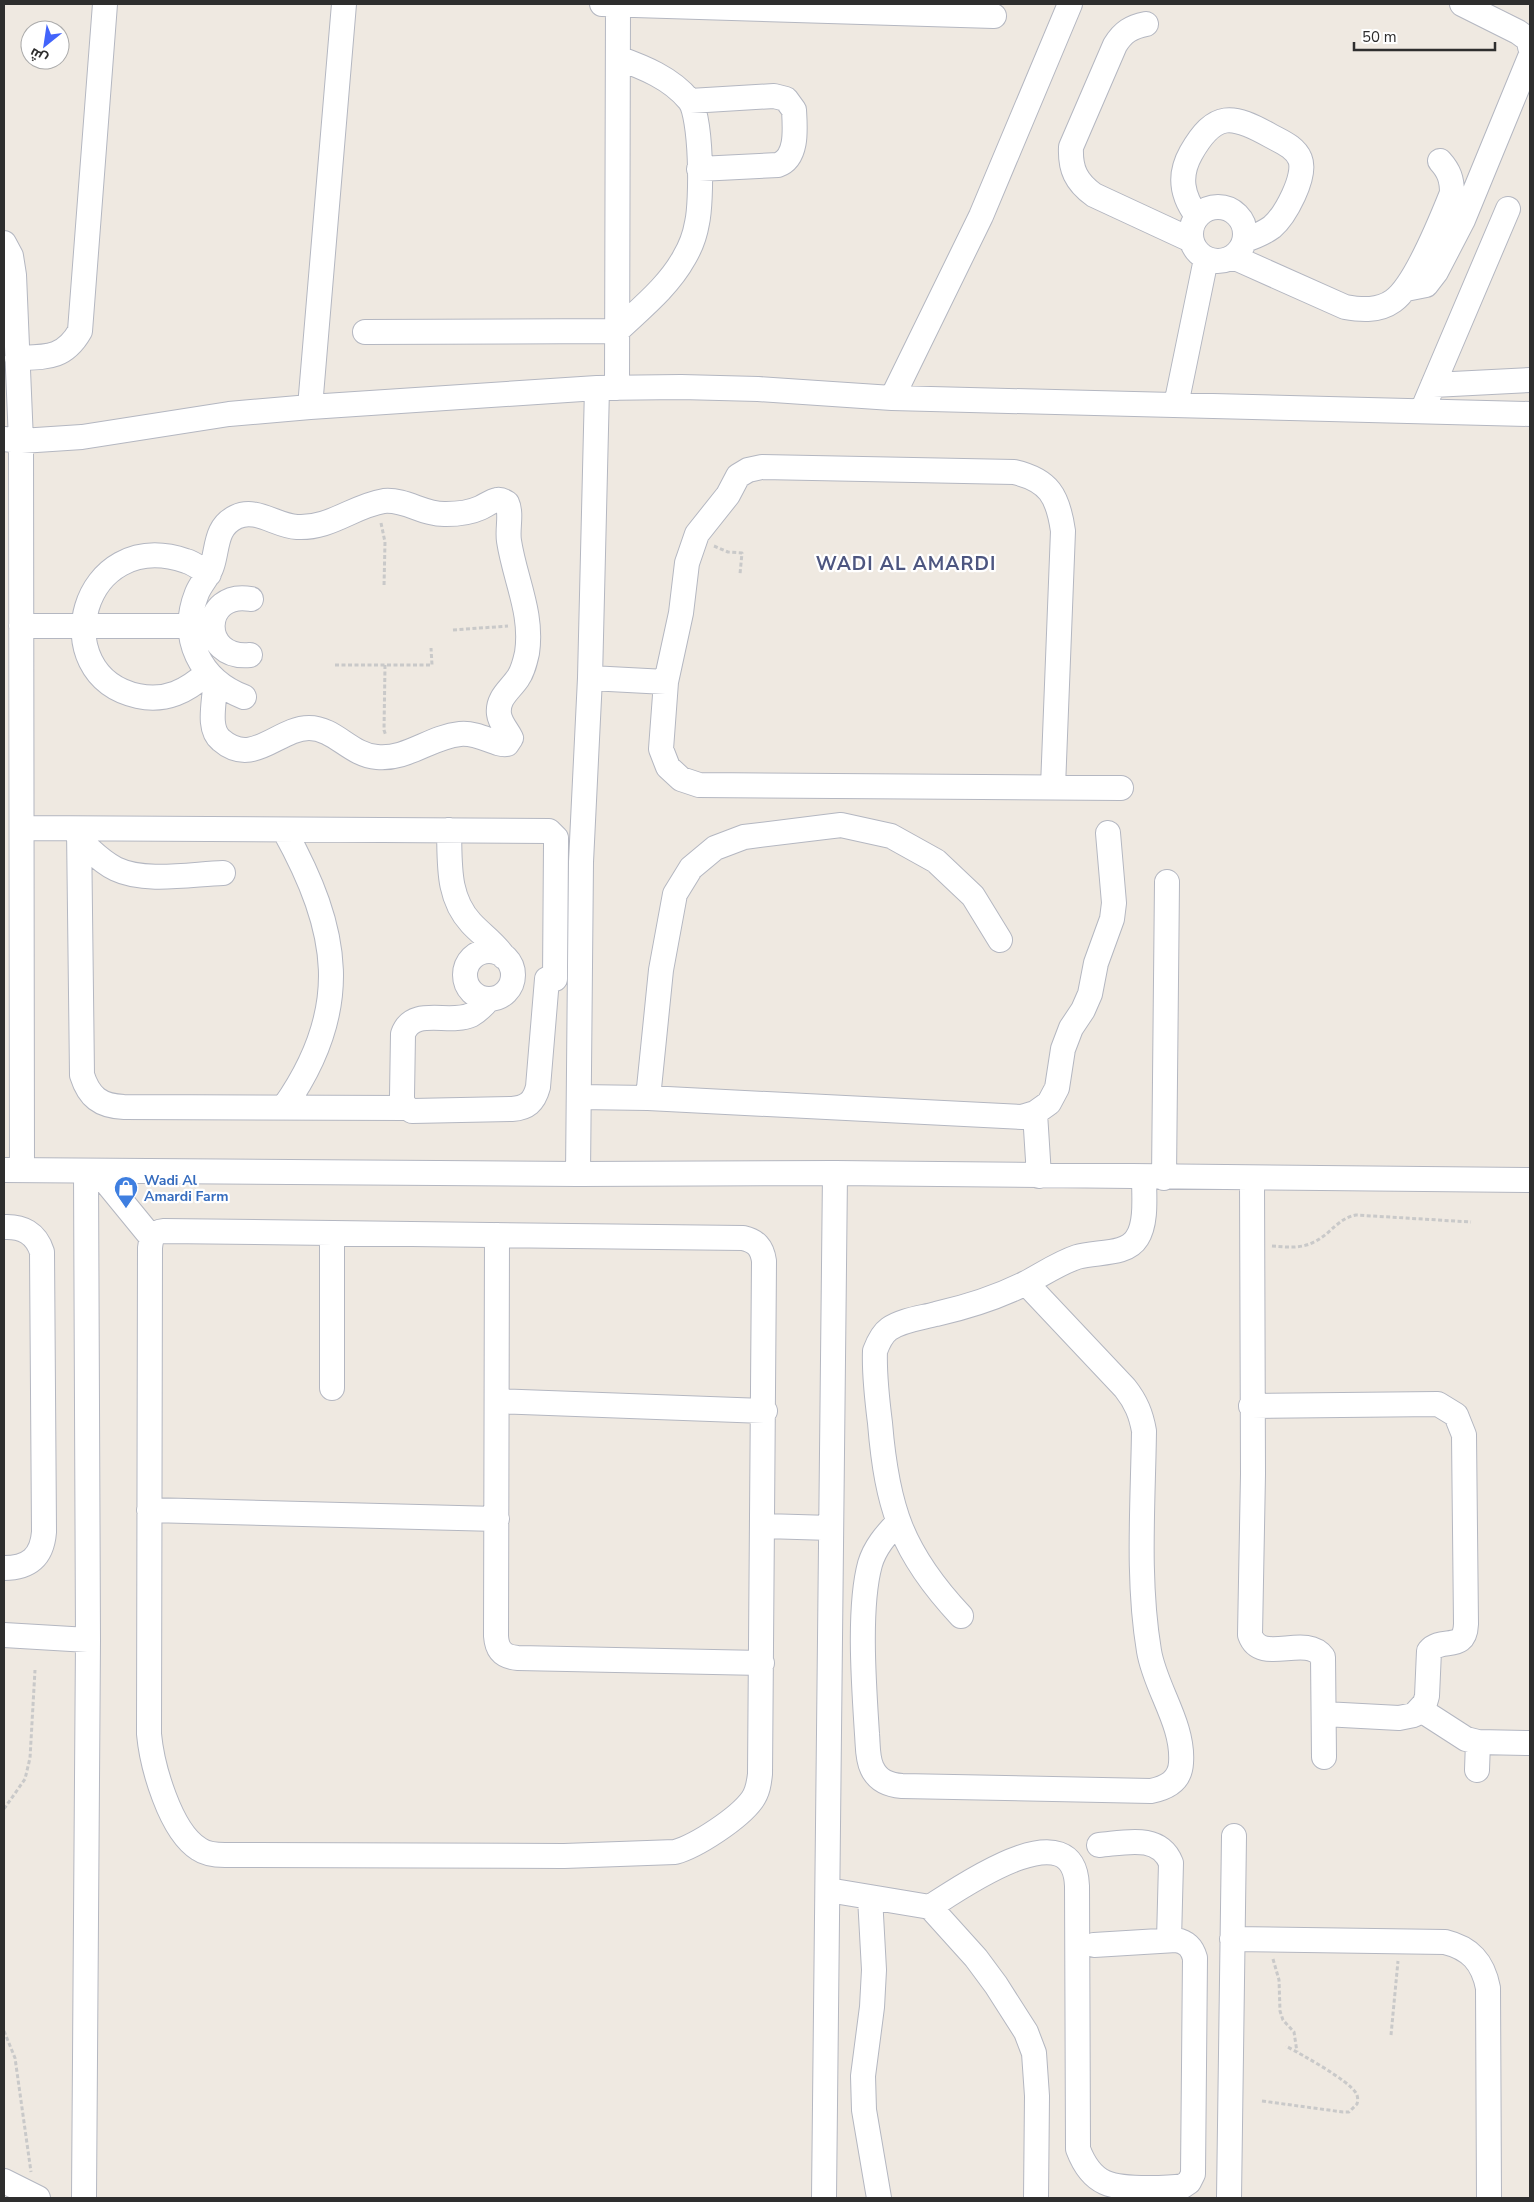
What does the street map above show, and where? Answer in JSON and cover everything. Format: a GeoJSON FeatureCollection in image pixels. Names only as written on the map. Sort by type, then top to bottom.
{"type":"FeatureCollection","features":[{"type":"Feature","properties":{"kind":"street"},"geometry":{"type":"LineString","coordinates":[[17,358],[54,356],[70,346],[80,331],[105,4]]}},
{"type":"Feature","properties":{"kind":"street"},"geometry":{"type":"LineString","coordinates":[[310,408],[344,4]]}},
{"type":"Feature","properties":{"kind":"street"},"geometry":{"type":"LineString","coordinates":[[602,4],[994,16]]}},
{"type":"Feature","properties":{"kind":"street"},"geometry":{"type":"LineString","coordinates":[[578,1174],[583,806],[607,388],[617,331],[618,4]]}},
{"type":"Feature","properties":{"kind":"street"},"geometry":{"type":"LineString","coordinates":[[892,398],[981,216],[1070,4]]}},
{"type":"Feature","properties":{"kind":"street"},"geometry":{"type":"LineString","coordinates":[[1462,4],[1518,32],[1529,40],[1530,47]]}},
{"type":"Feature","properties":{"kind":"street"},"geometry":{"type":"LineString","coordinates":[[1146,24],[1133,26],[1122,34],[1115,45],[1071,147],[1070,161],[1074,175],[1082,186],[1094,195],[1191,240]]}},
{"type":"Feature","properties":{"kind":"street"},"geometry":{"type":"LineString","coordinates":[[365,332],[617,331],[660,289],[684,258],[698,222],[698,132],[690,101],[674,85],[658,75],[618,58]]}},
{"type":"Feature","properties":{"kind":"street"},"geometry":{"type":"LineString","coordinates":[[1406,289],[1426,285],[1436,272],[1463,220],[1530,58]]}},
{"type":"Feature","properties":{"kind":"street"},"geometry":{"type":"LineString","coordinates":[[690,101],[774,96],[786,99],[794,110],[793,151],[785,163],[778,165],[699,169]]}},
{"type":"Feature","properties":{"kind":"street"},"geometry":{"type":"LineString","coordinates":[[1197,216],[1188,204],[1183,190],[1182,176],[1186,162],[1206,129],[1224,120],[1234,120],[1254,126],[1295,150],[1301,160],[1302,171],[1283,215],[1272,226],[1222,261],[1206,258],[1199,254],[1191,240],[1192,224],[1197,216],[1210,208],[1218,206],[1234,211],[1244,224],[1239,248]]}},
{"type":"Feature","properties":{"kind":"street"},"geometry":{"type":"LineString","coordinates":[[1239,248],[1345,307],[1362,310],[1378,308],[1393,301],[1406,289],[1452,193],[1452,181],[1448,170],[1440,160]]}},
{"type":"Feature","properties":{"kind":"street"},"geometry":{"type":"LineString","coordinates":[[1422,411],[1508,209]]}},
{"type":"Feature","properties":{"kind":"street"},"geometry":{"type":"LineString","coordinates":[[4,243],[11,256],[14,275],[17,358],[12,440],[21,626],[22,828],[13,1170],[578,1174],[835,1173],[1154,1178],[1530,1180]]}},
{"type":"Feature","properties":{"kind":"street"},"geometry":{"type":"LineString","coordinates":[[1176,405],[1206,258]]}},
{"type":"Feature","properties":{"kind":"street"},"geometry":{"type":"LineString","coordinates":[[1432,385],[1530,380]]}},
{"type":"Feature","properties":{"kind":"street"},"geometry":{"type":"LineString","coordinates":[[12,440],[82,437],[229,414],[607,388],[758,389],[892,398],[1530,414]]}},
{"type":"Feature","properties":{"kind":"street"},"geometry":{"type":"LineString","coordinates":[[1053,788],[1063,531],[1061,513],[1053,495],[1044,483],[1028,475],[1014,472],[762,467],[748,470],[738,476],[728,495],[697,534],[690,548],[687,563],[681,613],[666,682],[661,749],[668,767],[681,780],[699,785],[1053,788],[1121,788]]}},
{"type":"Feature","properties":{"kind":"street"},"geometry":{"type":"LineString","coordinates":[[202,626],[198,592],[209,574],[220,534],[233,518],[244,513],[256,514],[296,527],[313,526],[335,521],[384,501],[397,501],[426,512],[444,515],[462,513],[499,499],[507,503],[509,507],[509,539],[529,625],[527,654],[523,669],[518,679],[504,694],[500,704],[499,715],[511,738],[507,744],[503,745],[481,735],[461,734],[435,739],[401,755],[377,757],[355,751],[329,733],[309,728],[289,732],[259,748],[244,750],[220,740],[215,732],[211,677]]}},
{"type":"Feature","properties":{"kind":"street"},"geometry":{"type":"LineString","coordinates":[[209,574],[188,561],[165,555],[140,556],[118,566],[99,582],[87,602],[83,626],[86,648],[95,667],[110,683],[128,694],[149,698],[171,696],[211,677]]}},
{"type":"Feature","properties":{"kind":"street"},"geometry":{"type":"LineString","coordinates":[[244,696],[211,677],[200,662],[194,644],[202,626],[224,602],[233,598],[251,599]]}},
{"type":"Feature","properties":{"kind":"street"},"geometry":{"type":"LineString","coordinates":[[21,626],[202,626],[213,635],[224,650],[232,654],[250,655]]}},
{"type":"Feature","properties":{"kind":"street"},"geometry":{"type":"LineString","coordinates":[[590,678],[666,682]]}},
{"type":"Feature","properties":{"kind":"street"},"geometry":{"type":"LineString","coordinates":[[648,1098],[662,970],[675,894],[691,868],[715,848],[744,837],[841,825],[891,836],[936,861],[974,896],[1000,940]]}},
{"type":"Feature","properties":{"kind":"street"},"geometry":{"type":"LineString","coordinates":[[22,828],[79,835],[284,830],[544,830],[553,834],[556,844],[551,979],[536,1096],[530,1104],[521,1108],[412,1111],[406,1108],[109,1106],[96,1100],[86,1089],[81,1062],[79,835]]}},
{"type":"Feature","properties":{"kind":"street"},"geometry":{"type":"LineString","coordinates":[[284,830],[301,861],[315,894],[325,927],[331,970],[331,993],[326,1024],[316,1054],[302,1082],[284,1108]]}},
{"type":"Feature","properties":{"kind":"street"},"geometry":{"type":"LineString","coordinates":[[406,1108],[402,1102],[402,1096],[403,1034],[406,1027],[417,1018],[462,1018],[472,1014],[489,999],[504,993],[512,979],[510,963],[490,939],[460,911],[452,893],[449,830]]}},
{"type":"Feature","properties":{"kind":"street"},"geometry":{"type":"LineString","coordinates":[[579,1096],[1022,1117],[1035,1113],[1049,1103],[1057,1088],[1063,1049],[1071,1028],[1083,1010],[1090,994],[1096,963],[1112,919],[1114,887],[1108,833]]}},
{"type":"Feature","properties":{"kind":"street"},"geometry":{"type":"LineString","coordinates":[[79,835],[104,862],[129,874],[143,876],[224,873]]}},
{"type":"Feature","properties":{"kind":"street"},"geometry":{"type":"LineString","coordinates":[[960,1616],[935,1588],[914,1557],[897,1523],[888,1494],[882,1455],[874,1364],[875,1351],[880,1339],[889,1329],[900,1323],[975,1303],[1026,1283],[1061,1263],[1079,1257],[1121,1250],[1138,1238],[1154,1178],[1167,882]]}},
{"type":"Feature","properties":{"kind":"street"},"geometry":{"type":"LineString","coordinates":[[489,999],[473,993],[468,986],[465,978],[468,962],[481,952],[497,952],[504,956]]}},
{"type":"Feature","properties":{"kind":"street"},"geometry":{"type":"LineString","coordinates":[[512,979],[580,980]]}},
{"type":"Feature","properties":{"kind":"street"},"geometry":{"type":"LineString","coordinates":[[1035,1113],[1039,1176]]}},
{"type":"Feature","properties":{"kind":"street"},"geometry":{"type":"LineString","coordinates":[[92,1171],[152,1237]]}},
{"type":"Feature","properties":{"kind":"street"},"geometry":{"type":"LineString","coordinates":[[84,2198],[92,1171]]}},
{"type":"Feature","properties":{"kind":"street"},"geometry":{"type":"LineString","coordinates":[[824,2198],[835,1173]]}},
{"type":"Feature","properties":{"kind":"street"},"geometry":{"type":"LineString","coordinates":[[1252,1178],[1250,1635],[1257,1646],[1263,1649],[1306,1647],[1319,1652],[1324,1664],[1324,1757]]}},
{"type":"Feature","properties":{"kind":"street"},"geometry":{"type":"LineString","coordinates":[[4,1227],[21,1228],[28,1232],[39,1244],[42,1252],[44,1532],[43,1544],[38,1555],[28,1563],[17,1568],[4,1568]]}},
{"type":"Feature","properties":{"kind":"street"},"geometry":{"type":"LineString","coordinates":[[164,1231],[332,1233],[751,1240],[758,1245],[764,1261],[765,1412],[762,1663],[758,1787],[753,1799],[743,1809],[691,1848],[676,1852],[564,1856],[212,1855],[200,1851],[190,1843],[183,1832],[165,1799],[151,1756],[148,1705],[150,1248],[152,1237],[156,1232],[164,1231]]}},
{"type":"Feature","properties":{"kind":"street"},"geometry":{"type":"LineString","coordinates":[[332,1233],[332,1388]]}},
{"type":"Feature","properties":{"kind":"street"},"geometry":{"type":"LineString","coordinates":[[497,1235],[497,1645],[502,1653],[509,1657],[762,1663]]}},
{"type":"Feature","properties":{"kind":"street"},"geometry":{"type":"LineString","coordinates":[[897,1523],[882,1540],[871,1562],[866,1584],[866,1710],[871,1766],[883,1782],[902,1786],[1150,1791],[1162,1789],[1172,1783],[1179,1774],[1181,1762],[1178,1742],[1157,1684],[1149,1654],[1144,1622],[1144,1431],[1141,1416],[1135,1401],[1125,1388],[1026,1283]]}},
{"type":"Feature","properties":{"kind":"street"},"geometry":{"type":"LineString","coordinates":[[497,1401],[765,1412]]}},
{"type":"Feature","properties":{"kind":"street"},"geometry":{"type":"LineString","coordinates":[[1251,1406],[1438,1404],[1456,1415],[1462,1424],[1464,1435],[1466,1631],[1458,1642],[1439,1644],[1429,1651],[1427,1696],[1420,1710],[1407,1717],[1324,1714]]}},
{"type":"Feature","properties":{"kind":"street"},"geometry":{"type":"LineString","coordinates":[[149,1510],[497,1519]]}},
{"type":"Feature","properties":{"kind":"street"},"geometry":{"type":"LineString","coordinates":[[764,1526],[831,1528]]}},
{"type":"Feature","properties":{"kind":"street"},"geometry":{"type":"LineString","coordinates":[[4,1635],[88,1640]]}},
{"type":"Feature","properties":{"kind":"street"},"geometry":{"type":"LineString","coordinates":[[1420,1710],[1455,1733],[1478,1742],[1530,1743]]}},
{"type":"Feature","properties":{"kind":"street"},"geometry":{"type":"LineString","coordinates":[[1478,1742],[1478,1770]]}},
{"type":"Feature","properties":{"kind":"street"},"geometry":{"type":"LineString","coordinates":[[1229,2198],[1234,1836]]}},
{"type":"Feature","properties":{"kind":"street"},"geometry":{"type":"LineString","coordinates":[[1099,1844],[1147,1842],[1162,1849],[1168,1855],[1171,1863],[1170,1940]]}},
{"type":"Feature","properties":{"kind":"street"},"geometry":{"type":"LineString","coordinates":[[930,1907],[1008,1861],[1037,1852],[1059,1855],[1071,1865],[1077,1879],[1078,2149],[1084,2165],[1094,2176],[1107,2184],[1122,2188],[1183,2186],[1189,2182],[1193,2174],[1195,1958],[1192,1948],[1185,1942],[1170,1940],[1094,1945]]}},
{"type":"Feature","properties":{"kind":"street"},"geometry":{"type":"LineString","coordinates":[[828,1890],[930,1907],[976,1958],[996,1985],[1026,2032],[1034,2053],[1037,2096],[1036,2198]]}},
{"type":"Feature","properties":{"kind":"street"},"geometry":{"type":"LineString","coordinates":[[870,1897],[874,1970],[872,2007],[863,2076],[864,2110],[879,2198]]}},
{"type":"Feature","properties":{"kind":"street"},"geometry":{"type":"LineString","coordinates":[[1232,1939],[1445,1942],[1458,1945],[1470,1952],[1479,1962],[1485,1974],[1488,1988],[1489,2198]]}},
{"type":"Feature","properties":{"kind":"street"},"geometry":{"type":"LineString","coordinates":[[4,2181],[36,2198]]}},
{"type":"Feature","properties":{"kind":"path"},"geometry":{"type":"LineString","coordinates":[[381,524],[385,542],[384,587]]}},
{"type":"Feature","properties":{"kind":"path"},"geometry":{"type":"LineString","coordinates":[[697,534],[719,550],[742,553],[740,574]]}},
{"type":"Feature","properties":{"kind":"path"},"geometry":{"type":"LineString","coordinates":[[453,630],[529,625]]}},
{"type":"Feature","properties":{"kind":"path"},"geometry":{"type":"LineString","coordinates":[[335,665],[432,664],[431,648]]}},
{"type":"Feature","properties":{"kind":"path"},"geometry":{"type":"LineString","coordinates":[[384,730],[385,665]]}},
{"type":"Feature","properties":{"kind":"path"},"geometry":{"type":"LineString","coordinates":[[1251,1246],[1303,1246],[1324,1236],[1339,1221],[1356,1215],[1471,1222]]}},
{"type":"Feature","properties":{"kind":"path"},"geometry":{"type":"LineString","coordinates":[[4,1809],[13,1800],[26,1779],[30,1758],[35,1670]]}},
{"type":"Feature","properties":{"kind":"path"},"geometry":{"type":"LineString","coordinates":[[1268,1939],[1280,1980],[1280,2011],[1283,2020],[1294,2032],[1296,2052]]}},
{"type":"Feature","properties":{"kind":"path"},"geometry":{"type":"LineString","coordinates":[[1391,2035],[1399,1941]]}},
{"type":"Feature","properties":{"kind":"path"},"geometry":{"type":"LineString","coordinates":[[4,2031],[15,2058],[36,2198]]}},
{"type":"Feature","properties":{"kind":"path"},"geometry":{"type":"LineString","coordinates":[[1262,2101],[1330,2111],[1349,2112],[1354,2109],[1358,2099],[1352,2089],[1286,2046]]}},
{"type":"Feature","properties":{"kind":"place","name":"Wadi Al Amardi Farm"},"geometry":{"type":"Point","coordinates":[126,1209]}},
{"type":"Feature","properties":{"kind":"district","name":"WADI AL AMARDI"},"geometry":{"type":"Point","coordinates":[906,563]}}]}
